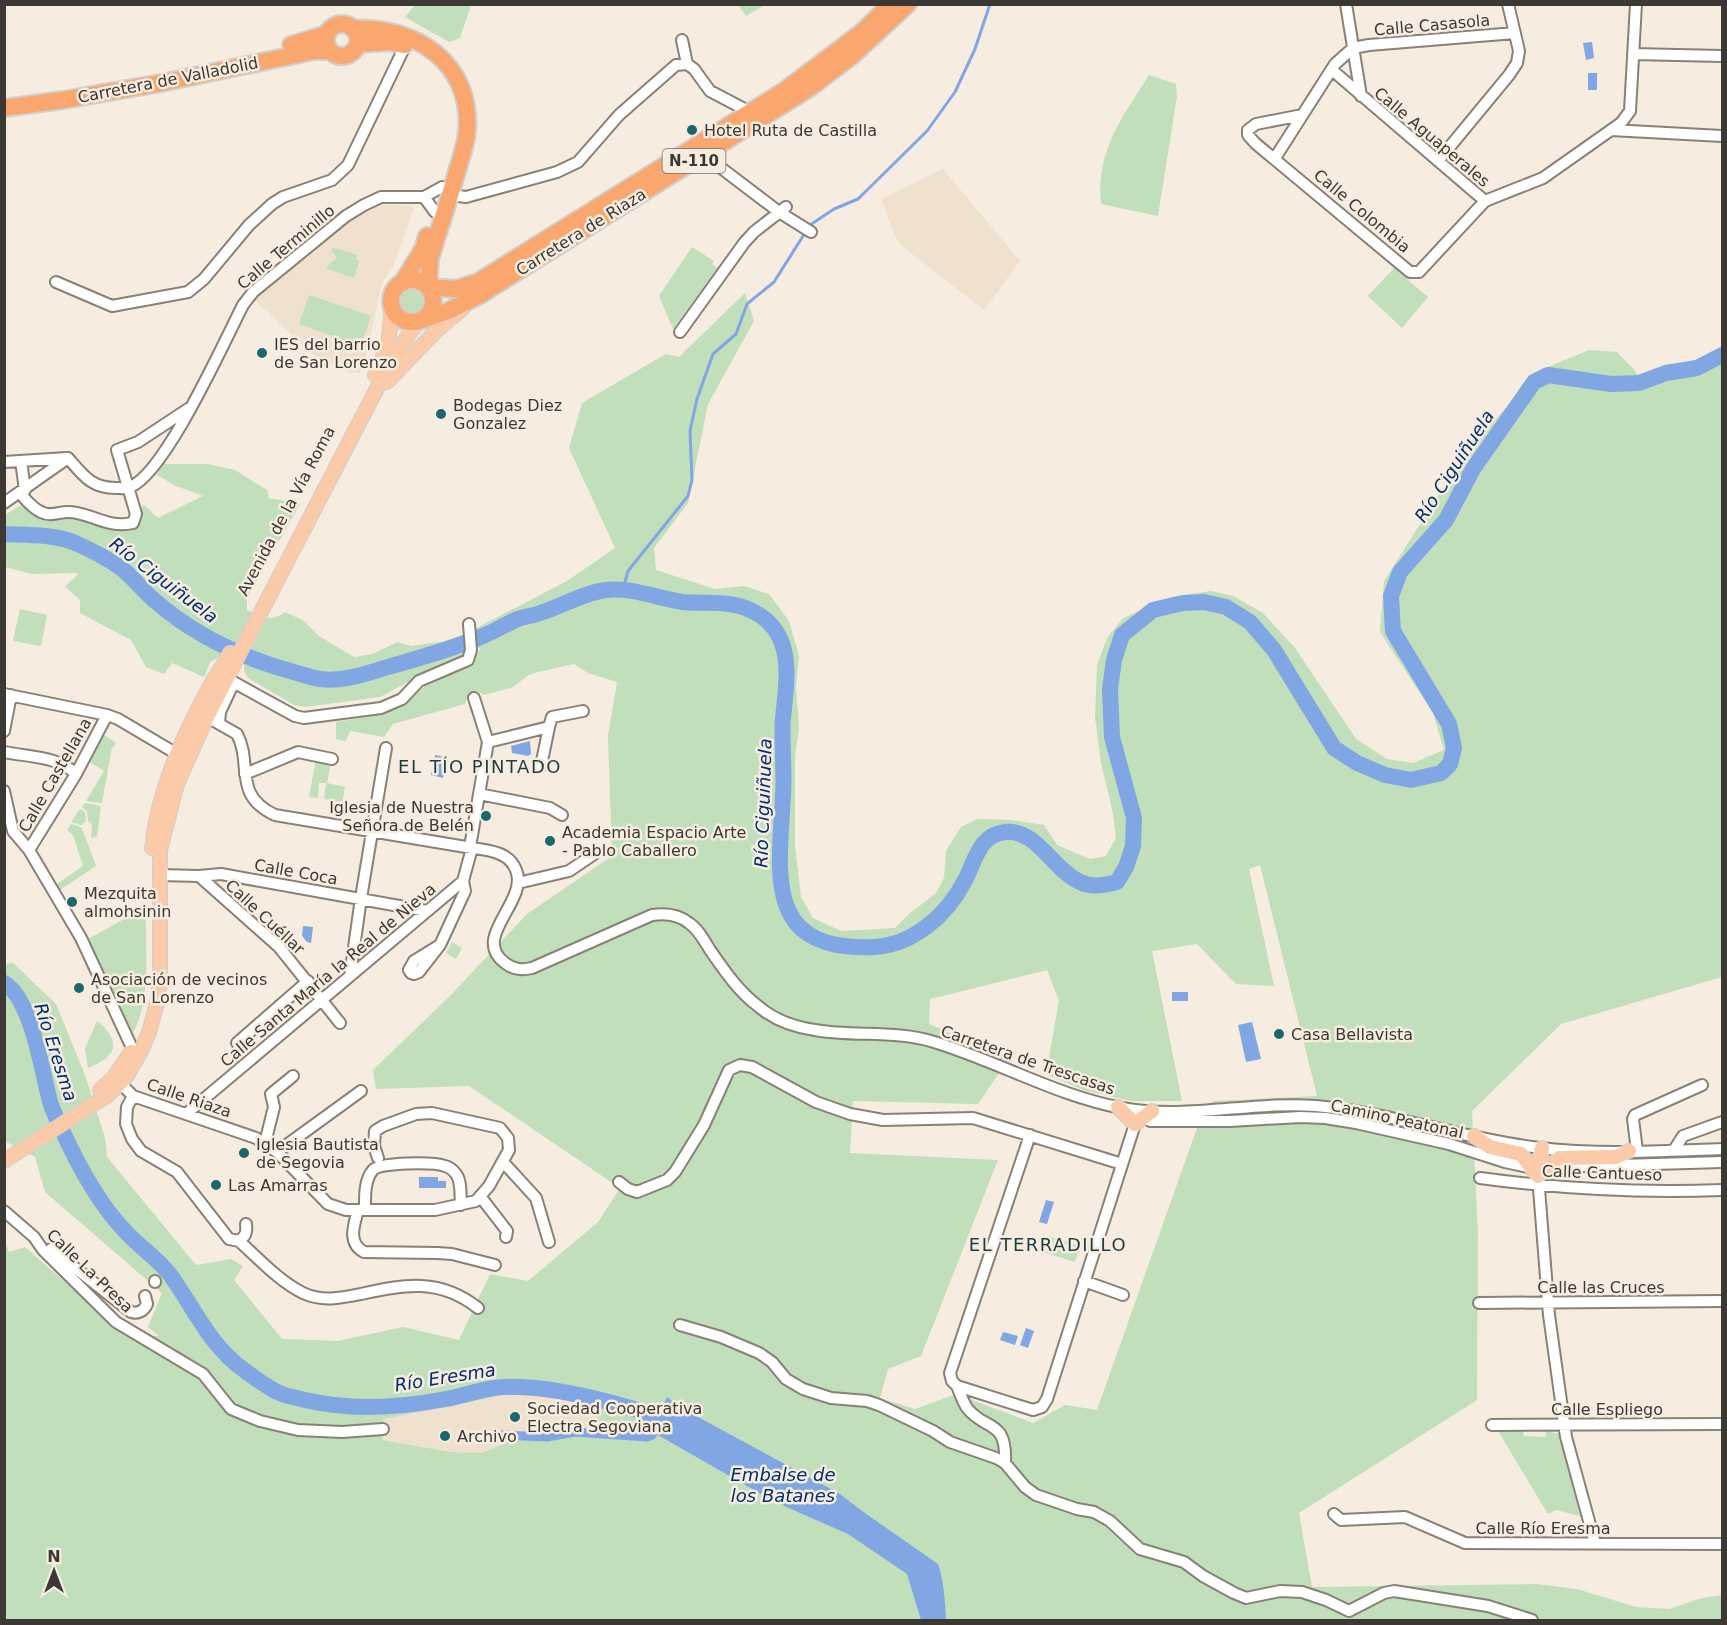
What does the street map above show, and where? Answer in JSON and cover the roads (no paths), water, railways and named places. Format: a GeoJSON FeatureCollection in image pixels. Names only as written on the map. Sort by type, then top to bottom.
{"type":"FeatureCollection","features":[{"type":"Feature","properties":{"kind":"highway","name":"Carretera de Riaza"},"geometry":{"type":"LineString","coordinates":[[421,321],[447,312],[477,290],[750,112],[827,60],[861,33],[891,4]]}},
{"type":"Feature","properties":{"kind":"highway","name":"Carretera de Riaza"},"geometry":{"type":"LineString","coordinates":[[430,289],[477,290],[704,155],[833,70],[867,43],[908,4]]}},
{"type":"Feature","properties":{"kind":"highway"},"geometry":{"type":"LineString","coordinates":[[356,36],[353,52],[344,56],[330,51],[326,43],[330,29],[339,24],[345,24],[356,36],[405,46],[422,54],[441,71],[456,103],[458,132],[446,191],[430,259],[429,276],[433,306],[430,313],[421,321],[409,322],[398,317],[392,308],[392,296],[423,249],[435,212],[446,191],[467,131],[467,108],[455,75],[438,54],[416,40],[390,31],[356,36]]}},
{"type":"Feature","properties":{"kind":"highway","name":"Carretera de Valladolid"},"geometry":{"type":"LineString","coordinates":[[4,98],[135,78],[283,47],[327,34]]}},
{"type":"Feature","properties":{"kind":"highway","name":"Carretera de Valladolid"},"geometry":{"type":"LineString","coordinates":[[4,108],[161,83],[315,51],[330,51]]}},
{"type":"Feature","properties":{"kind":"highway"},"geometry":{"type":"LineString","coordinates":[[430,259],[440,273],[451,281],[477,290]]}},
{"type":"Feature","properties":{"kind":"highway"},"geometry":{"type":"LineString","coordinates":[[402,283],[415,280],[430,289]]}},
{"type":"Feature","properties":{"kind":"main road","name":"Avenida de la Vía Roma"},"geometry":{"type":"LineString","coordinates":[[376,394],[411,355],[477,290]]}},
{"type":"Feature","properties":{"kind":"main road","name":"Avenida de la Vía Roma"},"geometry":{"type":"LineString","coordinates":[[97,1098],[124,1064],[157,1007],[160,984],[162,839],[174,794],[193,749],[215,717],[205,711],[206,705],[217,683],[228,671],[374,379],[388,345],[392,308]]}},
{"type":"Feature","properties":{"kind":"main road","name":"Avenida de la Vía Roma"},"geometry":{"type":"LineString","coordinates":[[257,610],[402,345],[421,321]]}},
{"type":"Feature","properties":{"kind":"main road","name":"Avenida de la Vía Roma"},"geometry":{"type":"LineString","coordinates":[[97,1098],[121,1084],[131,1070],[136,1042],[146,1013],[152,983],[151,856],[158,808],[177,754],[205,694],[228,671]]}},
{"type":"Feature","properties":{"kind":"main road"},"geometry":{"type":"LineString","coordinates":[[189,729],[215,717]]}},
{"type":"Feature","properties":{"kind":"main road"},"geometry":{"type":"LineString","coordinates":[[162,839],[165,806],[180,763],[177,754],[187,753],[193,749]]}},
{"type":"Feature","properties":{"kind":"main road"},"geometry":{"type":"LineString","coordinates":[[106,1085],[121,1084]]}},
{"type":"Feature","properties":{"kind":"main road"},"geometry":{"type":"LineString","coordinates":[[4,1161],[21,1146],[97,1098]]}},
{"type":"Feature","properties":{"kind":"main road"},"geometry":{"type":"LineString","coordinates":[[1118,1107],[1135,1124],[1151,1116]]}},
{"type":"Feature","properties":{"kind":"main road"},"geometry":{"type":"LineString","coordinates":[[1474,1136],[1490,1146],[1521,1154],[1535,1176]]}},
{"type":"Feature","properties":{"kind":"main road"},"geometry":{"type":"LineString","coordinates":[[4,1152],[21,1146]]}},
{"type":"Feature","properties":{"kind":"main road"},"geometry":{"type":"LineString","coordinates":[[1535,1176],[1542,1148]]}},
{"type":"Feature","properties":{"kind":"main road"},"geometry":{"type":"LineString","coordinates":[[1535,1176],[1559,1158],[1616,1157],[1633,1151]]}},
{"type":"Feature","properties":{"kind":"street","name":"Calle Aguaperales"},"geometry":{"type":"LineString","coordinates":[[1346,4],[1361,96]]}},
{"type":"Feature","properties":{"kind":"street"},"geometry":{"type":"LineString","coordinates":[[1438,161],[1517,63],[1518,51],[1508,4]]}},
{"type":"Feature","properties":{"kind":"street","name":"Calle Colombia"},"geometry":{"type":"LineString","coordinates":[[1302,115],[1256,124],[1248,129],[1250,139],[1410,272],[1419,272],[1485,201],[1543,178],[1621,123],[1630,111],[1636,4]]}},
{"type":"Feature","properties":{"kind":"street","name":"Calle Casasola"},"geometry":{"type":"LineString","coordinates":[[1353,48],[1515,33]]}},
{"type":"Feature","properties":{"kind":"street"},"geometry":{"type":"LineString","coordinates":[[682,40],[687,64],[710,91],[750,112]]}},
{"type":"Feature","properties":{"kind":"street"},"geometry":{"type":"LineString","coordinates":[[56,282],[112,306],[192,290],[206,277],[249,225],[272,204],[294,193],[324,184],[343,172],[405,46]]}},
{"type":"Feature","properties":{"kind":"street"},"geometry":{"type":"LineString","coordinates":[[1275,158],[1339,59],[1353,48]]}},
{"type":"Feature","properties":{"kind":"street"},"geometry":{"type":"LineString","coordinates":[[1633,54],[1722,56]]}},
{"type":"Feature","properties":{"kind":"street"},"geometry":{"type":"LineString","coordinates":[[446,191],[466,197],[566,169],[578,162],[619,115],[670,68],[687,64]]}},
{"type":"Feature","properties":{"kind":"street"},"geometry":{"type":"LineString","coordinates":[[1341,78],[1350,75],[1356,65]]}},
{"type":"Feature","properties":{"kind":"street","name":"Calle Aguaperales"},"geometry":{"type":"LineString","coordinates":[[1332,69],[1485,201]]}},
{"type":"Feature","properties":{"kind":"street"},"geometry":{"type":"LineString","coordinates":[[1611,130],[1722,136]]}},
{"type":"Feature","properties":{"kind":"street"},"geometry":{"type":"LineString","coordinates":[[704,155],[811,232]]}},
{"type":"Feature","properties":{"kind":"street","name":"Calle Terminillo"},"geometry":{"type":"LineString","coordinates":[[128,488],[146,475],[161,458],[191,407],[243,304],[253,292],[346,216],[364,205],[381,197],[424,197],[446,191]]}},
{"type":"Feature","properties":{"kind":"street"},"geometry":{"type":"LineString","coordinates":[[424,197],[435,212]]}},
{"type":"Feature","properties":{"kind":"street"},"geometry":{"type":"LineString","coordinates":[[680,333],[744,243],[782,209]]}},
{"type":"Feature","properties":{"kind":"street"},"geometry":{"type":"LineString","coordinates":[[13,496],[40,512],[50,515],[72,512],[108,524],[133,523],[136,517],[117,450],[138,442],[191,407]]}},
{"type":"Feature","properties":{"kind":"street"},"geometry":{"type":"LineString","coordinates":[[4,462],[68,458],[92,483],[104,488],[128,488]]}},
{"type":"Feature","properties":{"kind":"street"},"geometry":{"type":"LineString","coordinates":[[13,496],[68,458]]}},
{"type":"Feature","properties":{"kind":"street"},"geometry":{"type":"LineString","coordinates":[[13,496],[22,473],[21,461]]}},
{"type":"Feature","properties":{"kind":"street"},"geometry":{"type":"LineString","coordinates":[[228,671],[300,718],[377,709],[402,699],[419,681],[468,660],[471,650],[469,628]]}},
{"type":"Feature","properties":{"kind":"street"},"geometry":{"type":"LineString","coordinates":[[4,731],[8,695],[107,715],[118,719],[177,754]]}},
{"type":"Feature","properties":{"kind":"street"},"geometry":{"type":"LineString","coordinates":[[440,945],[465,890],[463,881],[471,847],[488,742],[474,698]]}},
{"type":"Feature","properties":{"kind":"street"},"geometry":{"type":"LineString","coordinates":[[541,766],[552,717],[583,711]]}},
{"type":"Feature","properties":{"kind":"street","name":"Calle Castellana"},"geometry":{"type":"LineString","coordinates":[[29,850],[76,774],[107,715]]}},
{"type":"Feature","properties":{"kind":"street"},"geometry":{"type":"LineString","coordinates":[[215,717],[238,735],[249,789],[255,801],[266,811],[275,815],[496,852],[507,858],[516,870],[518,883],[569,871],[594,854]]}},
{"type":"Feature","properties":{"kind":"street"},"geometry":{"type":"LineString","coordinates":[[488,742],[549,727]]}},
{"type":"Feature","properties":{"kind":"street"},"geometry":{"type":"LineString","coordinates":[[350,976],[371,831],[386,748]]}},
{"type":"Feature","properties":{"kind":"street"},"geometry":{"type":"LineString","coordinates":[[245,774],[297,752],[332,759]]}},
{"type":"Feature","properties":{"kind":"street"},"geometry":{"type":"LineString","coordinates":[[4,753],[55,761],[65,765],[76,774]]}},
{"type":"Feature","properties":{"kind":"street"},"geometry":{"type":"LineString","coordinates":[[4,791],[13,831]]}},
{"type":"Feature","properties":{"kind":"street"},"geometry":{"type":"LineString","coordinates":[[480,794],[550,808],[562,815]]}},
{"type":"Feature","properties":{"kind":"street"},"geometry":{"type":"LineString","coordinates":[[4,823],[29,850],[81,938],[136,1042]]}},
{"type":"Feature","properties":{"kind":"street","name":"Calle Coca"},"geometry":{"type":"LineString","coordinates":[[160,875],[221,874],[427,911]]}},
{"type":"Feature","properties":{"kind":"street","name":"Calle Cuéllar"},"geometry":{"type":"LineString","coordinates":[[199,876],[270,938],[323,999],[340,1023]]}},
{"type":"Feature","properties":{"kind":"street","name":"Calle Santa María la Real de Nieva"},"geometry":{"type":"LineString","coordinates":[[186,1114],[463,881]]}},
{"type":"Feature","properties":{"kind":"street","name":"Carretera de Trescasas"},"geometry":{"type":"LineString","coordinates":[[518,883],[516,895],[497,928],[494,938],[498,956],[513,968],[532,968],[652,915],[675,915],[694,927],[744,994],[767,1013],[785,1022],[821,1031],[900,1036],[932,1041],[1066,1092],[1151,1116],[1310,1106],[1360,1113],[1542,1148],[1633,1151],[1722,1149]]}},
{"type":"Feature","properties":{"kind":"street"},"geometry":{"type":"LineString","coordinates":[[237,1043],[308,981]]}},
{"type":"Feature","properties":{"kind":"street"},"geometry":{"type":"LineString","coordinates":[[620,1182],[627,1190],[637,1192],[662,1183],[672,1175],[704,1125],[726,1075],[733,1067],[740,1065],[752,1067],[816,1102],[850,1114],[883,1120],[973,1118],[1122,1164]]}},
{"type":"Feature","properties":{"kind":"street"},"geometry":{"type":"LineString","coordinates":[[264,1143],[274,1107],[271,1094],[293,1076]]}},
{"type":"Feature","properties":{"kind":"street","name":"Calle Riaza"},"geometry":{"type":"LineString","coordinates":[[121,1084],[133,1096],[264,1143],[277,1152],[328,1204],[346,1210],[435,1210],[476,1201],[489,1186],[503,1162],[509,1144],[506,1133],[491,1124],[425,1112],[382,1126],[375,1131],[374,1146],[378,1158]]}},
{"type":"Feature","properties":{"kind":"street"},"geometry":{"type":"LineString","coordinates":[[1633,1151],[1635,1115],[1702,1085]]}},
{"type":"Feature","properties":{"kind":"street"},"geometry":{"type":"LineString","coordinates":[[277,1152],[361,1091]]}},
{"type":"Feature","properties":{"kind":"street"},"geometry":{"type":"LineString","coordinates":[[133,1096],[127,1107],[126,1124],[132,1139],[141,1151],[174,1169],[229,1239],[239,1241],[274,1272],[303,1293],[332,1300],[404,1286],[431,1286],[462,1296],[478,1308]]}},
{"type":"Feature","properties":{"kind":"street","name":"Camino Peatonal"},"geometry":{"type":"LineString","coordinates":[[1151,1116],[1220,1121],[1325,1118],[1449,1144],[1505,1162],[1535,1176]]}},
{"type":"Feature","properties":{"kind":"street"},"geometry":{"type":"LineString","coordinates":[[1674,1150],[1683,1136],[1722,1122]]}},
{"type":"Feature","properties":{"kind":"street"},"geometry":{"type":"LineString","coordinates":[[957,1386],[1029,1409],[1042,1407],[1047,1399],[1135,1124]]}},
{"type":"Feature","properties":{"kind":"street"},"geometry":{"type":"LineString","coordinates":[[1005,1463],[1006,1449],[999,1432],[966,1406],[950,1375],[1030,1135]]}},
{"type":"Feature","properties":{"kind":"street"},"geometry":{"type":"LineString","coordinates":[[503,1162],[536,1198],[549,1242]]}},
{"type":"Feature","properties":{"kind":"street"},"geometry":{"type":"LineString","coordinates":[[1553,1167],[1722,1162]]}},
{"type":"Feature","properties":{"kind":"street"},"geometry":{"type":"LineString","coordinates":[[461,1205],[458,1178],[447,1167],[435,1164],[376,1167],[368,1179],[362,1210],[353,1235],[356,1245],[364,1252],[444,1254],[495,1265]]}},
{"type":"Feature","properties":{"kind":"street"},"geometry":{"type":"LineString","coordinates":[[1535,1176],[1548,1302],[1566,1437],[1595,1543]]}},
{"type":"Feature","properties":{"kind":"street","name":"Calle Cantueso"},"geometry":{"type":"LineString","coordinates":[[1480,1178],[1535,1176],[1613,1191],[1722,1190]]}},
{"type":"Feature","properties":{"kind":"street"},"geometry":{"type":"LineString","coordinates":[[480,1196],[507,1231],[506,1237]]}},
{"type":"Feature","properties":{"kind":"street","name":"Calle La Presa"},"geometry":{"type":"LineString","coordinates":[[4,1211],[117,1322],[203,1374],[231,1409],[260,1421],[298,1430],[342,1432],[383,1429]]}},
{"type":"Feature","properties":{"kind":"street"},"geometry":{"type":"LineString","coordinates":[[239,1241],[246,1234],[246,1224]]}},
{"type":"Feature","properties":{"kind":"street"},"geometry":{"type":"LineString","coordinates":[[33,1237],[130,1312],[143,1310],[147,1304],[145,1296]]}},
{"type":"Feature","properties":{"kind":"street"},"geometry":{"type":"LineString","coordinates":[[1084,1281],[1124,1295]]}},
{"type":"Feature","properties":{"kind":"street","name":"Calle las Cruces"},"geometry":{"type":"LineString","coordinates":[[1479,1303],[1722,1301]]}},
{"type":"Feature","properties":{"kind":"street"},"geometry":{"type":"LineString","coordinates":[[680,1325],[722,1337],[759,1353],[772,1362],[786,1379],[803,1389],[831,1398],[867,1401],[879,1405],[933,1431],[950,1442],[1005,1463],[1025,1488],[1036,1495],[1077,1509],[1094,1512],[1110,1521],[1140,1549],[1184,1562],[1203,1576],[1246,1598],[1280,1592],[1302,1592],[1349,1611],[1384,1593],[1394,1591],[1488,1606],[1532,1620]]}},
{"type":"Feature","properties":{"kind":"street","name":"Calle Espliego"},"geometry":{"type":"LineString","coordinates":[[1492,1425],[1722,1424]]}},
{"type":"Feature","properties":{"kind":"street","name":"Calle Río Eresma"},"geometry":{"type":"LineString","coordinates":[[1334,1514],[1341,1520],[1405,1517],[1465,1543],[1722,1544]]}},
{"type":"Feature","properties":{"kind":"water"},"geometry":{"type":"Polygon","coordinates":[[[1592,42],[1594,58],[1586,60],[1583,43],[1592,42]]]}},
{"type":"Feature","properties":{"kind":"water"},"geometry":{"type":"Polygon","coordinates":[[[1588,73],[1597,73],[1597,90],[1588,90],[1588,73]]]}},
{"type":"Feature","properties":{"kind":"water"},"geometry":{"type":"Polygon","coordinates":[[[530,741],[531,754],[528,756],[512,753],[511,746],[530,741]]]}},
{"type":"Feature","properties":{"kind":"water"},"geometry":{"type":"Polygon","coordinates":[[[435,755],[447,757],[443,778],[431,775],[435,755]]]}},
{"type":"Feature","properties":{"kind":"water"},"geometry":{"type":"Polygon","coordinates":[[[303,926],[313,927],[311,943],[302,936],[303,926]]]}},
{"type":"Feature","properties":{"kind":"water"},"geometry":{"type":"Polygon","coordinates":[[[1172,992],[1188,992],[1188,1001],[1172,1001],[1172,992]]]}},
{"type":"Feature","properties":{"kind":"water"},"geometry":{"type":"Polygon","coordinates":[[[1252,1022],[1261,1059],[1246,1062],[1238,1025],[1252,1022]]]}},
{"type":"Feature","properties":{"kind":"water"},"geometry":{"type":"Polygon","coordinates":[[[419,1177],[438,1177],[438,1181],[446,1181],[446,1188],[419,1188],[419,1177]]]}},
{"type":"Feature","properties":{"kind":"water"},"geometry":{"type":"Polygon","coordinates":[[[1046,1200],[1054,1202],[1047,1224],[1039,1222],[1046,1200]]]}},
{"type":"Feature","properties":{"kind":"water"},"geometry":{"type":"Polygon","coordinates":[[[1026,1328],[1034,1331],[1028,1348],[1020,1345],[1026,1328]]]}},
{"type":"Feature","properties":{"kind":"water"},"geometry":{"type":"Polygon","coordinates":[[[1003,1332],[1018,1336],[1015,1345],[1000,1340],[1003,1332]]]}},
{"type":"Feature","properties":{"kind":"water","name":"Embalse de los Batanes"},"geometry":{"type":"Polygon","coordinates":[[[667,1397],[685,1410],[840,1494],[938,1564],[943,1584],[946,1620],[921,1620],[907,1574],[848,1534],[775,1502],[651,1431],[667,1397]]]}},
{"type":"Feature","properties":{"kind":"waterway"},"geometry":{"type":"LineString","coordinates":[[623,589],[628,571],[688,496],[692,480],[690,431],[697,399],[713,354],[736,334],[747,304],[774,282],[810,225],[834,209],[858,199],[927,131],[955,92],[975,49],[990,4]]}},
{"type":"Feature","properties":{"kind":"waterway","name":"Río Ciguiñuela"},"geometry":{"type":"LineString","coordinates":[[4,534],[48,536],[65,539],[79,545],[121,568],[170,613],[221,645],[258,661],[320,679],[354,677],[436,653],[483,636],[521,618],[606,590],[634,591],[682,602],[725,604],[750,610],[765,619],[775,630],[782,642],[785,656],[780,853],[785,903],[795,922],[812,937],[838,945],[874,947],[902,941],[938,917],[957,894],[978,851],[989,838],[996,834],[1016,833],[1026,837],[1036,843],[1061,869],[1085,884],[1098,885],[1117,882],[1126,867],[1133,846],[1134,818],[1112,737],[1110,689],[1114,660],[1122,635],[1153,610],[1183,603],[1204,602],[1226,607],[1250,622],[1274,650],[1334,748],[1357,763],[1385,775],[1411,780],[1441,773],[1450,764],[1454,748],[1449,724],[1393,631],[1391,596],[1400,572],[1446,520],[1473,469],[1534,382],[1548,375],[1611,384],[1639,383],[1666,373],[1697,368],[1722,355]]}},
{"type":"Feature","properties":{"kind":"waterway","name":"Río Eresma"},"geometry":{"type":"LineString","coordinates":[[4,983],[14,992],[29,1021],[52,1108],[75,1157],[97,1196],[125,1231],[166,1270],[221,1350],[262,1383],[291,1397],[358,1407],[428,1402],[498,1387],[546,1389],[617,1404],[678,1425]]}},
{"type":"Feature","properties":{"kind":"waterway"},"geometry":{"type":"LineString","coordinates":[[502,1435],[547,1437],[575,1432],[647,1437],[652,1435],[659,1423]]}},
{"type":"Feature","properties":{"kind":"place","name":"Hotel Ruta de Castilla"},"geometry":{"type":"Point","coordinates":[692,130]}},
{"type":"Feature","properties":{"kind":"place","name":"IES del barrio de San Lorenzo"},"geometry":{"type":"Point","coordinates":[262,353]}},
{"type":"Feature","properties":{"kind":"place","name":"Bodegas Diez Gonzalez"},"geometry":{"type":"Point","coordinates":[441,414]}},
{"type":"Feature","properties":{"kind":"place","name":"Iglesia de Nuestra Señora de Belén"},"geometry":{"type":"Point","coordinates":[486,816]}},
{"type":"Feature","properties":{"kind":"place","name":"Academia Espacio Arte - Pablo Caballero"},"geometry":{"type":"Point","coordinates":[550,841]}},
{"type":"Feature","properties":{"kind":"place","name":"Mezquita almohsinin"},"geometry":{"type":"Point","coordinates":[72,902]}},
{"type":"Feature","properties":{"kind":"place","name":"Asociación de vecinos de San Lorenzo"},"geometry":{"type":"Point","coordinates":[79,988]}},
{"type":"Feature","properties":{"kind":"place","name":"Casa Bellavista"},"geometry":{"type":"Point","coordinates":[1279,1034]}},
{"type":"Feature","properties":{"kind":"place","name":"Iglesia Bautista de Segovia"},"geometry":{"type":"Point","coordinates":[244,1153]}},
{"type":"Feature","properties":{"kind":"place","name":"Las Amarras"},"geometry":{"type":"Point","coordinates":[216,1185]}},
{"type":"Feature","properties":{"kind":"place","name":"Sociedad Cooperativa Electra Segoviana"},"geometry":{"type":"Point","coordinates":[515,1417]}},
{"type":"Feature","properties":{"kind":"place","name":"Archivo"},"geometry":{"type":"Point","coordinates":[445,1436]}},
{"type":"Feature","properties":{"kind":"district","name":"EL TÍO PINTADO"},"geometry":{"type":"Point","coordinates":[480,766]}},
{"type":"Feature","properties":{"kind":"district","name":"EL TERRADILLO"},"geometry":{"type":"Point","coordinates":[1048,1244]}}]}
